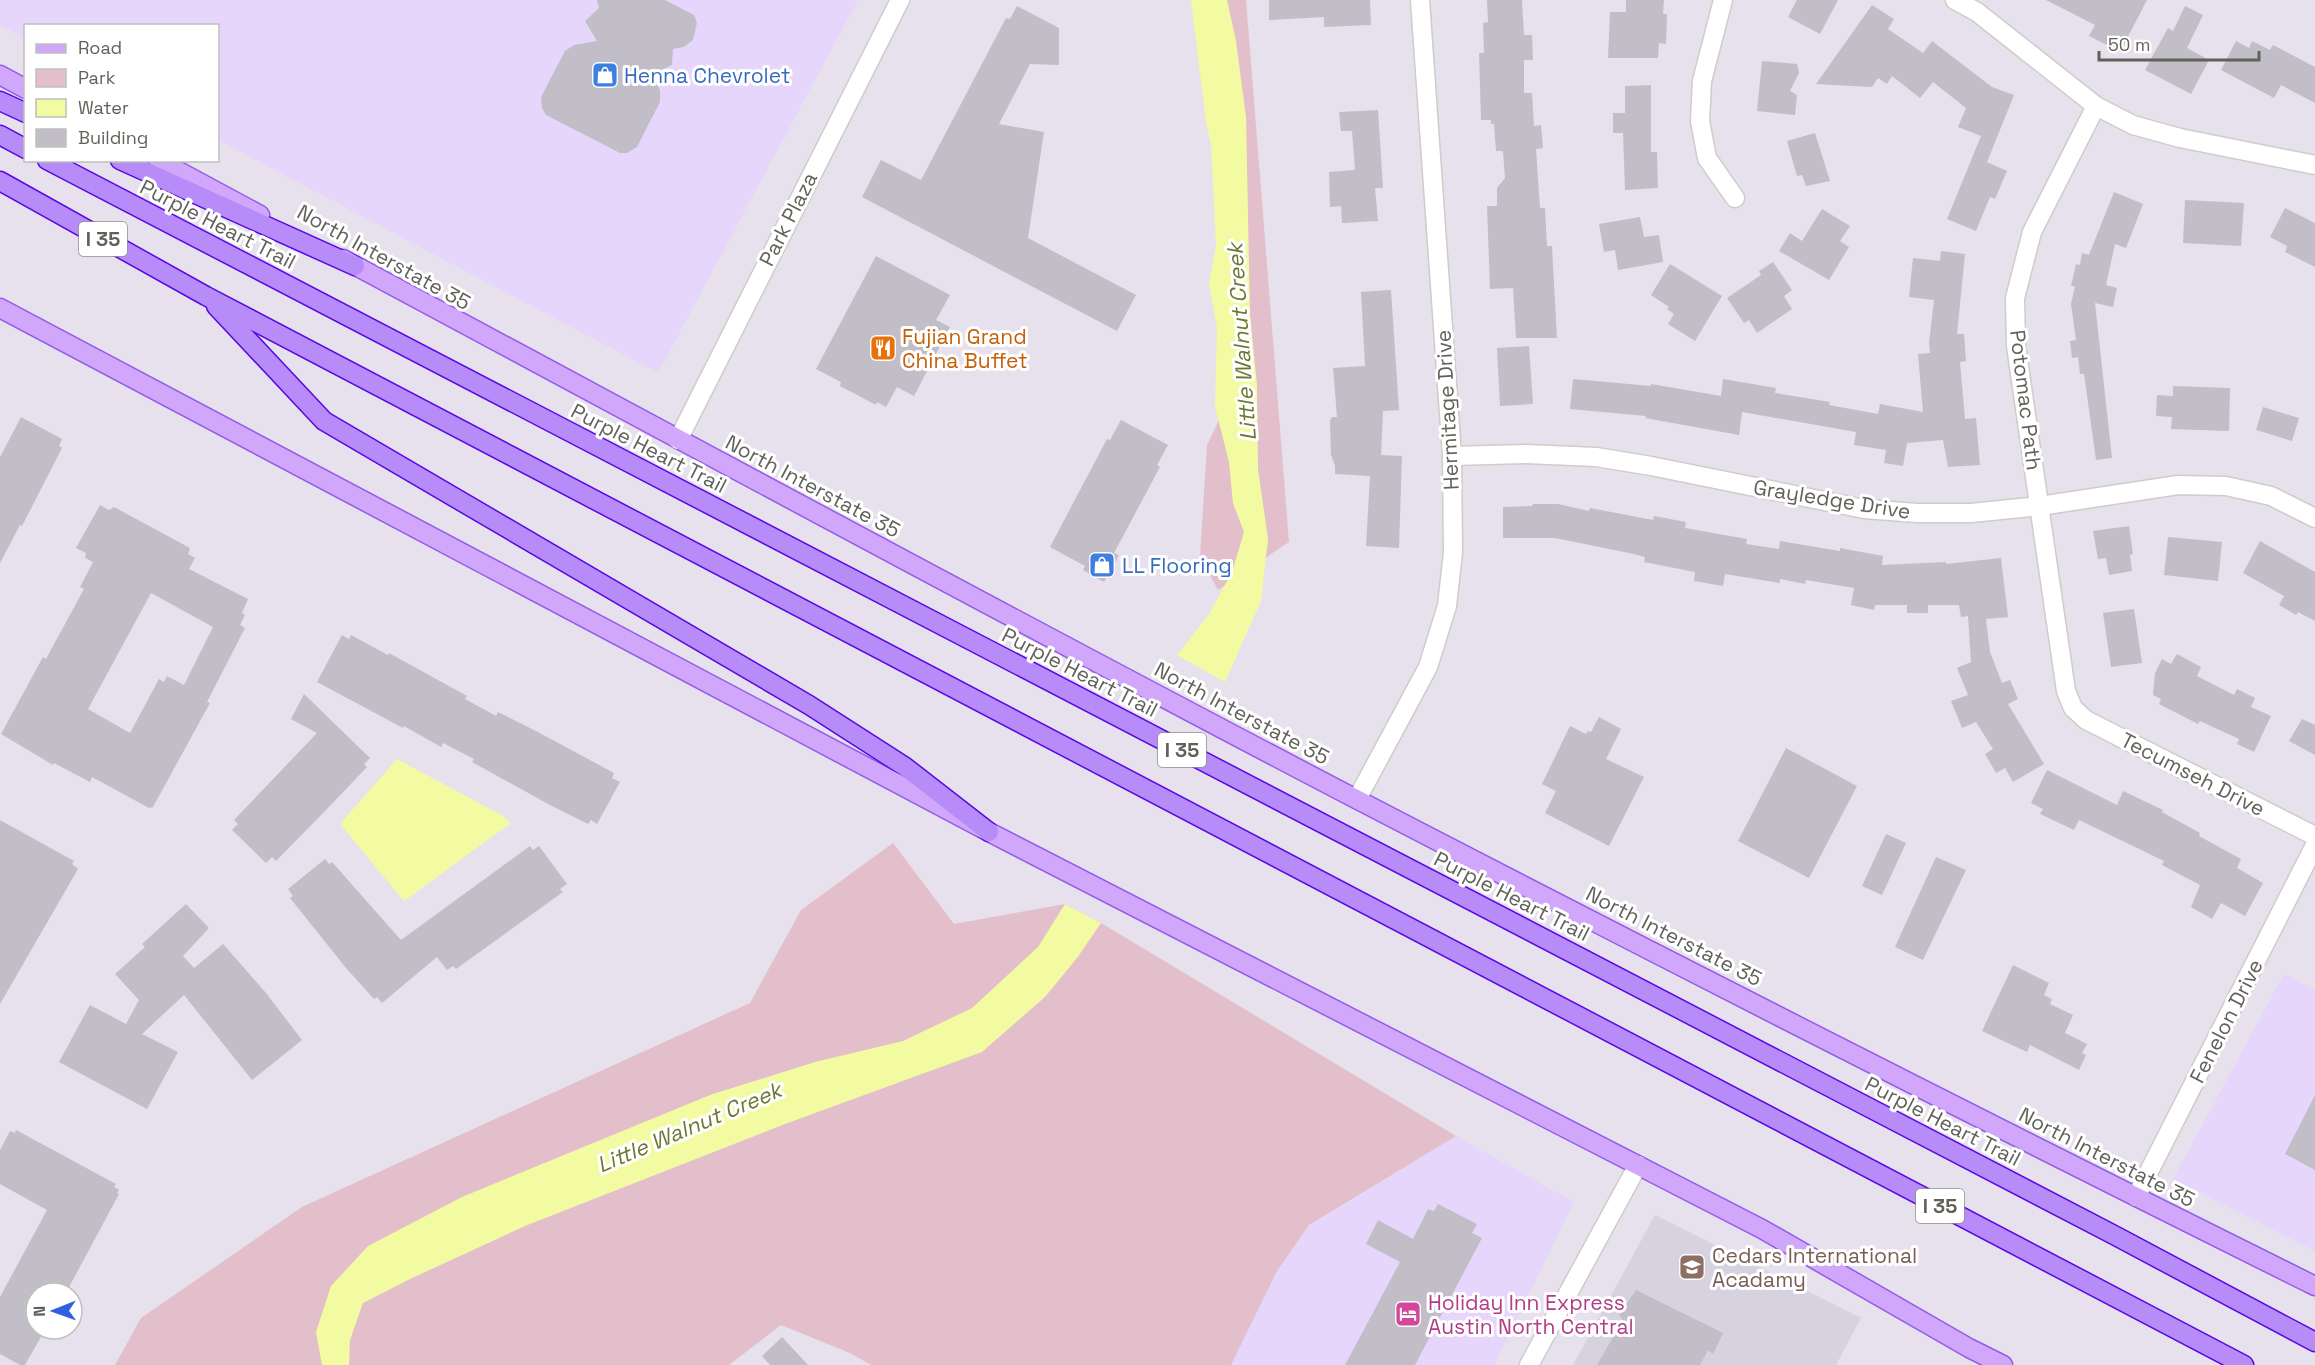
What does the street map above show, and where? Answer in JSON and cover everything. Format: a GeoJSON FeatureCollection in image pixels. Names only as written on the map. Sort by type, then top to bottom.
{"type":"FeatureCollection","features":[{"type":"Feature","properties":{"kind":"highway"},"geometry":{"type":"LineString","coordinates":[[0,101],[24,112]]}},
{"type":"Feature","properties":{"kind":"highway"},"geometry":{"type":"LineString","coordinates":[[0,135],[24,148]]}},
{"type":"Feature","properties":{"kind":"highway","name":"Purple Heart Trail"},"geometry":{"type":"LineString","coordinates":[[52,162],[2114,1235],[2315,1342]]}},
{"type":"Feature","properties":{"kind":"highway"},"geometry":{"type":"LineString","coordinates":[[124,162],[354,266]]}},
{"type":"Feature","properties":{"kind":"highway","name":"I 35"},"geometry":{"type":"LineString","coordinates":[[0,181],[206,296],[2244,1365]]}},
{"type":"Feature","properties":{"kind":"highway"},"geometry":{"type":"LineString","coordinates":[[206,296],[324,421],[809,705],[904,766],[989,832]]}},
{"type":"Feature","properties":{"kind":"main road"},"geometry":{"type":"LineString","coordinates":[[0,75],[24,88]]}},
{"type":"Feature","properties":{"kind":"main road","name":"North Interstate 35"},"geometry":{"type":"LineString","coordinates":[[163,162],[678,440],[1357,800],[2315,1286]]}},
{"type":"Feature","properties":{"kind":"main road"},"geometry":{"type":"LineString","coordinates":[[0,308],[989,832],[1762,1230],[2003,1365]]}},
{"type":"Feature","properties":{"kind":"street","name":"Park Plaza"},"geometry":{"type":"LineString","coordinates":[[678,440],[900,0]]}},
{"type":"Feature","properties":{"kind":"street","name":"Hermitage Drive"},"geometry":{"type":"LineString","coordinates":[[1357,800],[1428,667],[1447,606],[1453,552],[1452,456],[1420,0]]}},
{"type":"Feature","properties":{"kind":"street"},"geometry":{"type":"LineString","coordinates":[[1723,0],[1702,81],[1700,121],[1707,158],[1735,198]]}},
{"type":"Feature","properties":{"kind":"street"},"geometry":{"type":"LineString","coordinates":[[1955,0],[1977,12],[2096,106],[2133,125],[2180,138],[2315,165]]}},
{"type":"Feature","properties":{"kind":"street","name":"Potomac Path"},"geometry":{"type":"LineString","coordinates":[[2073,708],[2066,691],[2016,346],[2015,298],[2032,232],[2096,106]]}},
{"type":"Feature","properties":{"kind":"street","name":"Grayledge Drive"},"geometry":{"type":"LineString","coordinates":[[1452,456],[1526,454],[1596,457],[1652,466],[1864,509],[1917,513],[1971,513],[2040,506],[2178,485],[2226,486],[2271,496],[2315,518]]}},
{"type":"Feature","properties":{"kind":"street","name":"Tecumseh Drive"},"geometry":{"type":"LineString","coordinates":[[2073,708],[2086,720],[2315,836]]}},
{"type":"Feature","properties":{"kind":"street","name":"Fenelon Drive"},"geometry":{"type":"LineString","coordinates":[[2136,1197],[2315,845]]}},
{"type":"Feature","properties":{"kind":"street"},"geometry":{"type":"LineString","coordinates":[[1528,1365],[1638,1165]]}},
{"type":"Feature","properties":{"kind":"shaded area"},"geometry":{"type":"Polygon","coordinates":[[[0,0],[858,0],[658,373],[219,141],[219,24],[24,24],[24,37],[0,25],[0,0]]]}},
{"type":"Feature","properties":{"kind":"shaded area"},"geometry":{"type":"Polygon","coordinates":[[[2284,974],[2315,990],[2315,1251],[2173,1179],[2284,974]]]}},
{"type":"Feature","properties":{"kind":"shaded area"},"geometry":{"type":"Polygon","coordinates":[[[1456,1136],[1574,1202],[1494,1365],[1231,1365],[1277,1271],[1309,1225],[1456,1136]]]}},
{"type":"Feature","properties":{"kind":"shaded area","name":"Cedars International Acadamy"},"geometry":{"type":"Polygon","coordinates":[[[1655,1215],[1861,1318],[1836,1365],[1573,1365],[1655,1215]]]}},
{"type":"Feature","properties":{"kind":"green space"},"geometry":{"type":"Polygon","coordinates":[[[1199,0],[1246,0],[1289,542],[1218,590],[1200,557],[1207,445],[1221,416],[1221,205],[1199,0]]]}},
{"type":"Feature","properties":{"kind":"green space"},"geometry":{"type":"Polygon","coordinates":[[[893,843],[954,924],[1065,904],[1101,923],[1456,1136],[1309,1225],[1277,1271],[1231,1365],[871,1365],[850,1353],[781,1325],[729,1365],[115,1365],[141,1318],[302,1207],[750,1003],[801,910],[893,843]]]}},
{"type":"Feature","properties":{"kind":"water","name":"Little Walnut Creek"},"geometry":{"type":"Polygon","coordinates":[[[1191,0],[1227,0],[1236,41],[1246,117],[1250,315],[1257,385],[1258,469],[1268,539],[1261,601],[1225,682],[1177,655],[1209,614],[1232,572],[1244,532],[1233,503],[1229,462],[1215,407],[1217,328],[1209,283],[1216,246],[1211,145],[1206,122],[1191,0]]]}},
{"type":"Feature","properties":{"kind":"water"},"geometry":{"type":"Polygon","coordinates":[[[397,759],[503,816],[511,823],[404,901],[340,824],[397,759]]]}},
{"type":"Feature","properties":{"kind":"water","name":"Little Walnut Creek"},"geometry":{"type":"Polygon","coordinates":[[[1065,904],[1101,923],[1077,958],[1045,997],[982,1052],[785,1124],[525,1226],[410,1279],[363,1303],[350,1340],[349,1365],[322,1365],[316,1332],[331,1286],[368,1246],[462,1197],[710,1095],[815,1062],[903,1041],[972,1008],[1038,947],[1065,904]]]}},
{"type":"Feature","properties":{"kind":"building","name":"Henna Chevrolet"},"geometry":{"type":"Polygon","coordinates":[[[597,0],[665,0],[694,15],[697,23],[693,40],[684,47],[673,49],[672,65],[651,75],[660,90],[660,102],[637,147],[627,153],[620,153],[546,115],[542,108],[541,97],[565,51],[574,45],[597,41],[585,21],[599,8],[597,0]]]}},
{"type":"Feature","properties":{"kind":"building"},"geometry":{"type":"Polygon","coordinates":[[[1269,0],[1370,0],[1371,25],[1324,27],[1324,17],[1269,20],[1269,0]]]}},
{"type":"Feature","properties":{"kind":"building"},"geometry":{"type":"Polygon","coordinates":[[[1487,0],[1522,0],[1524,35],[1532,35],[1533,60],[1524,60],[1524,93],[1532,93],[1534,126],[1541,125],[1543,148],[1536,149],[1540,208],[1545,208],[1547,246],[1552,246],[1557,338],[1516,338],[1513,288],[1490,289],[1487,206],[1497,206],[1497,188],[1505,178],[1503,151],[1496,151],[1494,124],[1491,124],[1491,120],[1481,120],[1479,53],[1484,53],[1483,23],[1488,22],[1487,0]]]}},
{"type":"Feature","properties":{"kind":"building"},"geometry":{"type":"Polygon","coordinates":[[[1626,0],[1664,0],[1663,14],[1667,14],[1666,44],[1659,43],[1658,58],[1608,58],[1610,12],[1626,12],[1626,0]]]}},
{"type":"Feature","properties":{"kind":"building"},"geometry":{"type":"Polygon","coordinates":[[[1797,0],[1838,0],[1820,34],[1788,17],[1797,0]]]}},
{"type":"Feature","properties":{"kind":"building"},"geometry":{"type":"Polygon","coordinates":[[[2046,0],[2147,0],[2121,50],[2089,36],[2095,25],[2046,0]]]}},
{"type":"Feature","properties":{"kind":"building"},"geometry":{"type":"Polygon","coordinates":[[[1872,5],[1894,19],[1888,29],[1923,53],[1932,41],[1992,87],[2014,95],[1987,162],[2007,171],[1995,199],[1990,197],[1976,231],[1947,219],[1981,136],[1958,127],[1966,108],[1933,82],[1920,98],[1892,76],[1887,84],[1878,78],[1872,87],[1816,84],[1872,5]]]}},
{"type":"Feature","properties":{"kind":"building"},"geometry":{"type":"Polygon","coordinates":[[[1017,6],[1059,28],[1059,65],[1030,64],[999,124],[1044,132],[1028,238],[1136,295],[1117,331],[862,197],[881,160],[921,180],[1006,18],[1010,19],[1017,6]]]}},
{"type":"Feature","properties":{"kind":"building"},"geometry":{"type":"Polygon","coordinates":[[[2185,6],[2203,15],[2187,48],[2209,60],[2191,94],[2145,70],[2168,28],[2173,31],[2185,6]]]}},
{"type":"Feature","properties":{"kind":"building"},"geometry":{"type":"Polygon","coordinates":[[[2236,41],[2249,48],[2252,41],[2270,50],[2273,45],[2315,67],[2315,103],[2281,85],[2274,98],[2221,70],[2236,41]]]}},
{"type":"Feature","properties":{"kind":"building"},"geometry":{"type":"Polygon","coordinates":[[[1762,61],[1797,64],[1799,73],[1790,91],[1797,95],[1795,115],[1757,111],[1762,61]]]}},
{"type":"Feature","properties":{"kind":"building"},"geometry":{"type":"Polygon","coordinates":[[[1651,85],[1651,152],[1657,152],[1658,188],[1625,190],[1623,133],[1613,133],[1613,113],[1625,113],[1625,86],[1651,85]]]}},
{"type":"Feature","properties":{"kind":"building"},"geometry":{"type":"Polygon","coordinates":[[[1378,110],[1383,188],[1375,188],[1378,221],[1342,223],[1341,206],[1330,207],[1329,172],[1355,170],[1352,131],[1341,131],[1339,112],[1378,110]]]}},
{"type":"Feature","properties":{"kind":"building"},"geometry":{"type":"Polygon","coordinates":[[[1815,133],[1830,181],[1806,186],[1802,175],[1797,176],[1787,141],[1815,133]]]}},
{"type":"Feature","properties":{"kind":"building"},"geometry":{"type":"Polygon","coordinates":[[[2114,192],[2143,204],[2126,248],[2115,244],[2106,285],[2117,288],[2113,307],[2095,303],[2112,458],[2096,460],[2084,374],[2080,374],[2078,357],[2072,358],[2070,341],[2076,340],[2071,304],[2075,286],[2071,286],[2076,264],[2080,265],[2082,253],[2089,255],[2114,192]]]}},
{"type":"Feature","properties":{"kind":"building"},"geometry":{"type":"Polygon","coordinates":[[[2185,200],[2244,203],[2241,246],[2183,243],[2185,200]]]}},
{"type":"Feature","properties":{"kind":"building"},"geometry":{"type":"Polygon","coordinates":[[[2285,208],[2315,223],[2315,267],[2285,252],[2287,246],[2270,237],[2285,208]]]}},
{"type":"Feature","properties":{"kind":"building"},"geometry":{"type":"Polygon","coordinates":[[[1822,209],[1850,226],[1840,241],[1849,247],[1829,280],[1779,251],[1790,233],[1802,241],[1822,209]]]}},
{"type":"Feature","properties":{"kind":"building"},"geometry":{"type":"Polygon","coordinates":[[[1640,217],[1644,237],[1659,235],[1663,262],[1618,270],[1615,250],[1604,252],[1599,224],[1640,217]]]}},
{"type":"Feature","properties":{"kind":"building"},"geometry":{"type":"Polygon","coordinates":[[[1941,251],[1965,254],[1957,334],[1964,334],[1966,361],[1960,362],[1965,419],[1976,418],[1980,465],[1948,467],[1943,440],[1907,443],[1903,466],[1884,463],[1886,450],[1854,445],[1856,432],[1742,412],[1739,435],[1645,418],[1646,416],[1570,409],[1573,379],[1651,386],[1651,384],[1721,396],[1723,379],[1776,388],[1775,393],[1830,402],[1829,405],[1878,414],[1880,404],[1923,412],[1918,354],[1930,353],[1934,300],[1909,297],[1913,258],[1940,261],[1941,251]]]}},
{"type":"Feature","properties":{"kind":"building","name":"Fujian Grand China Buffet"},"geometry":{"type":"Polygon","coordinates":[[[876,256],[950,295],[936,320],[950,327],[914,396],[897,387],[886,407],[877,402],[876,405],[840,386],[841,382],[816,369],[876,256]]]}},
{"type":"Feature","properties":{"kind":"building"},"geometry":{"type":"Polygon","coordinates":[[[1773,262],[1792,290],[1784,296],[1792,309],[1757,333],[1749,320],[1744,323],[1727,298],[1761,275],[1759,271],[1773,262]]]}},
{"type":"Feature","properties":{"kind":"building"},"geometry":{"type":"Polygon","coordinates":[[[1670,264],[1722,296],[1695,341],[1668,324],[1674,314],[1667,309],[1669,307],[1651,295],[1670,264]]]}},
{"type":"Feature","properties":{"kind":"building"},"geometry":{"type":"Polygon","coordinates":[[[1391,290],[1399,410],[1383,411],[1381,455],[1402,456],[1399,548],[1366,546],[1370,476],[1335,474],[1331,455],[1330,421],[1332,417],[1337,417],[1333,368],[1365,366],[1361,292],[1391,290]]]}},
{"type":"Feature","properties":{"kind":"building"},"geometry":{"type":"Polygon","coordinates":[[[1529,346],[1533,404],[1500,406],[1497,348],[1529,346]]]}},
{"type":"Feature","properties":{"kind":"building"},"geometry":{"type":"Polygon","coordinates":[[[2173,386],[2230,388],[2229,431],[2171,429],[2172,417],[2156,416],[2157,395],[2173,396],[2173,386]]]}},
{"type":"Feature","properties":{"kind":"building"},"geometry":{"type":"Polygon","coordinates":[[[2263,407],[2299,418],[2292,441],[2256,430],[2263,407]]]}},
{"type":"Feature","properties":{"kind":"building"},"geometry":{"type":"Polygon","coordinates":[[[21,417],[62,439],[59,446],[62,448],[22,526],[20,525],[0,563],[0,457],[21,417]]]}},
{"type":"Feature","properties":{"kind":"building"},"geometry":{"type":"Polygon","coordinates":[[[1121,420],[1168,445],[1157,465],[1160,467],[1114,553],[1119,555],[1104,582],[1083,570],[1085,566],[1050,547],[1107,439],[1110,440],[1121,420]]]}},
{"type":"Feature","properties":{"kind":"building"},"geometry":{"type":"Polygon","coordinates":[[[1533,504],[1558,504],[1589,511],[1590,508],[1653,520],[1654,516],[1686,522],[1685,528],[1747,539],[1746,544],[1779,549],[1780,541],[1840,551],[1840,548],[1883,556],[1882,565],[1946,562],[1946,564],[2001,558],[2008,617],[1986,619],[1990,652],[2002,683],[2010,680],[2018,699],[2008,704],[2044,764],[2013,782],[2005,768],[1996,773],[1985,754],[1993,749],[1976,722],[1962,728],[1951,701],[1968,695],[1957,668],[1971,662],[1968,616],[1961,617],[1959,605],[1928,605],[1928,613],[1907,613],[1907,605],[1875,605],[1874,610],[1851,605],[1854,588],[1806,580],[1805,584],[1780,579],[1780,583],[1725,574],[1723,586],[1694,581],[1695,572],[1644,562],[1645,557],[1634,554],[1555,538],[1503,538],[1503,507],[1532,506],[1533,504]]]}},
{"type":"Feature","properties":{"kind":"building"},"geometry":{"type":"Polygon","coordinates":[[[100,505],[109,510],[114,507],[190,548],[188,554],[195,558],[189,569],[248,599],[242,613],[245,615],[240,625],[245,628],[207,702],[210,703],[153,807],[149,808],[92,777],[90,782],[54,763],[53,765],[1,734],[43,657],[46,659],[84,589],[80,587],[93,562],[85,558],[86,553],[76,548],[100,505]],[[151,593],[88,709],[130,733],[159,679],[164,682],[167,676],[184,685],[213,627],[151,593]]]}},
{"type":"Feature","properties":{"kind":"building"},"geometry":{"type":"Polygon","coordinates":[[[2129,526],[2133,554],[2130,555],[2132,571],[2109,575],[2106,558],[2098,559],[2093,531],[2129,526]]]}},
{"type":"Feature","properties":{"kind":"building"},"geometry":{"type":"Polygon","coordinates":[[[2168,537],[2222,542],[2218,581],[2164,575],[2168,537]]]}},
{"type":"Feature","properties":{"kind":"building"},"geometry":{"type":"Polygon","coordinates":[[[2260,541],[2315,572],[2315,621],[2298,612],[2296,615],[2279,605],[2284,596],[2243,573],[2260,541]]]}},
{"type":"Feature","properties":{"kind":"building"},"geometry":{"type":"Polygon","coordinates":[[[2134,609],[2142,663],[2111,667],[2103,613],[2134,609]]]}},
{"type":"Feature","properties":{"kind":"building"},"geometry":{"type":"Polygon","coordinates":[[[342,635],[349,639],[351,635],[388,655],[389,653],[467,696],[465,699],[496,716],[498,712],[614,773],[612,778],[620,782],[597,824],[591,820],[588,824],[550,805],[472,762],[474,759],[443,743],[441,747],[317,682],[342,635]]]}},
{"type":"Feature","properties":{"kind":"building"},"geometry":{"type":"Polygon","coordinates":[[[2177,654],[2201,667],[2197,676],[2234,695],[2237,689],[2255,698],[2251,707],[2271,716],[2254,752],[2237,744],[2239,739],[2200,721],[2198,724],[2159,704],[2161,699],[2153,695],[2155,673],[2162,659],[2171,664],[2177,654]]]}},
{"type":"Feature","properties":{"kind":"building"},"geometry":{"type":"Polygon","coordinates":[[[304,694],[370,758],[364,764],[367,767],[276,861],[272,857],[266,863],[232,830],[238,824],[234,820],[317,733],[291,719],[304,694]]]}},
{"type":"Feature","properties":{"kind":"building"},"geometry":{"type":"Polygon","coordinates":[[[1599,717],[1621,729],[1606,759],[1644,777],[1609,846],[1545,813],[1556,791],[1542,784],[1570,726],[1586,734],[1588,731],[1591,732],[1599,717]]]}},
{"type":"Feature","properties":{"kind":"building"},"geometry":{"type":"Polygon","coordinates":[[[2302,719],[2315,725],[2315,755],[2289,741],[2302,719]]]}},
{"type":"Feature","properties":{"kind":"building"},"geometry":{"type":"Polygon","coordinates":[[[1786,748],[1857,786],[1809,878],[1738,841],[1786,748]]]}},
{"type":"Feature","properties":{"kind":"building"},"geometry":{"type":"Polygon","coordinates":[[[2047,770],[2117,805],[2123,791],[2163,810],[2162,812],[2200,833],[2199,836],[2241,859],[2237,868],[2263,883],[2245,916],[2221,903],[2212,919],[2191,907],[2200,885],[2162,865],[2164,861],[2079,820],[2074,830],[2040,814],[2043,809],[2031,803],[2047,770]]]}},
{"type":"Feature","properties":{"kind":"building"},"geometry":{"type":"Polygon","coordinates":[[[0,820],[74,861],[72,864],[78,869],[0,1004],[0,820]]]}},
{"type":"Feature","properties":{"kind":"building"},"geometry":{"type":"Polygon","coordinates":[[[1886,834],[1906,843],[1882,895],[1862,886],[1886,834]]]}},
{"type":"Feature","properties":{"kind":"building"},"geometry":{"type":"Polygon","coordinates":[[[530,846],[533,850],[539,846],[567,884],[560,889],[563,892],[456,969],[453,966],[447,970],[437,957],[382,1003],[377,997],[374,999],[346,968],[290,898],[293,896],[288,889],[325,859],[329,864],[332,862],[401,940],[530,846]]]}},
{"type":"Feature","properties":{"kind":"building"},"geometry":{"type":"Polygon","coordinates":[[[1936,857],[1966,870],[1923,960],[1895,947],[1936,857]]]}},
{"type":"Feature","properties":{"kind":"building"},"geometry":{"type":"Polygon","coordinates":[[[186,904],[209,928],[183,956],[194,968],[223,944],[266,993],[302,1040],[252,1080],[184,995],[142,1034],[178,1052],[147,1109],[59,1062],[90,1005],[126,1024],[139,1000],[115,974],[145,947],[142,944],[186,904]]]}},
{"type":"Feature","properties":{"kind":"building"},"geometry":{"type":"Polygon","coordinates":[[[2013,965],[2049,983],[2044,995],[2052,999],[2050,1004],[2073,1015],[2065,1033],[2087,1044],[2082,1053],[2086,1055],[2079,1070],[2030,1045],[2027,1052],[1982,1031],[2013,965]]]}},
{"type":"Feature","properties":{"kind":"building"},"geometry":{"type":"Polygon","coordinates":[[[2315,1095],[2315,1170],[2285,1154],[2315,1095]]]}},
{"type":"Feature","properties":{"kind":"building"},"geometry":{"type":"Polygon","coordinates":[[[16,1130],[116,1184],[114,1187],[119,1190],[117,1193],[119,1194],[72,1281],[24,1281],[24,1341],[39,1341],[25,1365],[20,1365],[0,1354],[0,1297],[47,1210],[0,1184],[0,1150],[10,1131],[15,1133],[16,1130]]]}},
{"type":"Feature","properties":{"kind":"building","name":"Holiday Inn Express Austin North Central"},"geometry":{"type":"Polygon","coordinates":[[[1438,1204],[1477,1224],[1472,1233],[1482,1238],[1415,1365],[1345,1365],[1400,1262],[1366,1244],[1378,1220],[1413,1239],[1428,1209],[1434,1211],[1438,1204]]]}},
{"type":"Feature","properties":{"kind":"building"},"geometry":{"type":"Polygon","coordinates":[[[1636,1290],[1723,1333],[1713,1354],[1708,1350],[1700,1365],[1597,1365],[1623,1320],[1619,1315],[1636,1290]]]}},
{"type":"Feature","properties":{"kind":"building"},"geometry":{"type":"Polygon","coordinates":[[[782,1337],[808,1365],[770,1365],[762,1356],[782,1337]]]}},
{"type":"Feature","properties":{"kind":"place","name":"Henna Chevrolet"},"geometry":{"type":"Point","coordinates":[605,75]}},
{"type":"Feature","properties":{"kind":"place","name":"Fujian Grand China Buffet"},"geometry":{"type":"Point","coordinates":[883,348]}},
{"type":"Feature","properties":{"kind":"place","name":"LL Flooring"},"geometry":{"type":"Point","coordinates":[1102,565]}},
{"type":"Feature","properties":{"kind":"place","name":"Cedars International Acadamy"},"geometry":{"type":"Point","coordinates":[1692,1267]}},
{"type":"Feature","properties":{"kind":"place","name":"Holiday Inn Express Austin North Central"},"geometry":{"type":"Point","coordinates":[1408,1314]}}]}
